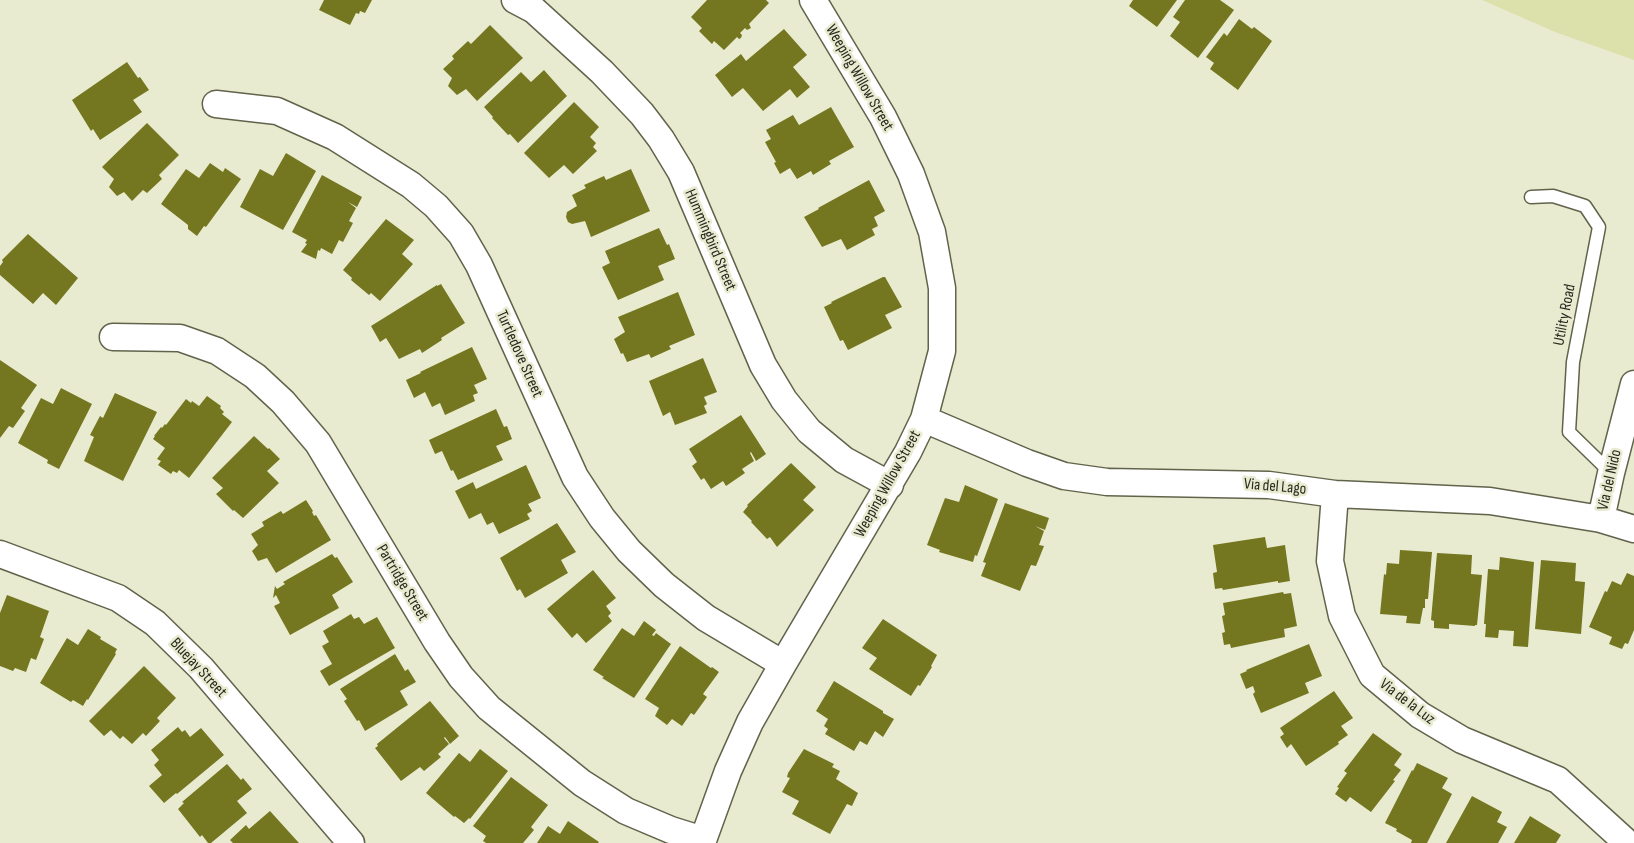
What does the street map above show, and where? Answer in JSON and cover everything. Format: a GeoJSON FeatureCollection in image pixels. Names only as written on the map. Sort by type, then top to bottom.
{"type":"FeatureCollection","features":[{"type":"Feature","properties":{"kind":"street","name":"Hummingbird Street"},"geometry":{"type":"LineString","coordinates":[[515,0],[534,10],[569,41],[642,114],[661,138],[681,172],[763,365],[784,400],[809,431],[844,460],[890,485]]}},
{"type":"Feature","properties":{"kind":"street","name":"Weeping Willow Street"},"geometry":{"type":"LineString","coordinates":[[703,842],[728,771],[750,722],[908,452],[924,419],[942,350],[942,288],[932,232],[911,174],[883,117],[813,0]]}},
{"type":"Feature","properties":{"kind":"street","name":"Turtledove Street"},"geometry":{"type":"LineString","coordinates":[[216,104],[277,111],[335,137],[411,185],[436,206],[462,234],[479,265],[575,477],[602,518],[629,551],[664,585],[706,618],[783,664]]}},
{"type":"Feature","properties":{"kind":"street","name":"Partridge Street"},"geometry":{"type":"LineString","coordinates":[[113,337],[180,338],[217,351],[255,376],[283,402],[318,443],[437,642],[461,677],[489,708],[582,783],[626,810],[703,842]]}},
{"type":"Feature","properties":{"kind":"street","name":"Via del Nido"},"geometry":{"type":"LineString","coordinates":[[1601,519],[1634,384]]}},
{"type":"Feature","properties":{"kind":"street","name":"Via del Lago"},"geometry":{"type":"LineString","coordinates":[[924,419],[1027,463],[1064,476],[1107,482],[1269,484],[1335,494],[1490,501],[1601,519],[1634,529]]}},
{"type":"Feature","properties":{"kind":"street","name":"Via de la Luz"},"geometry":{"type":"LineString","coordinates":[[1335,494],[1330,561],[1342,616],[1372,675],[1420,715],[1462,740],[1558,780],[1626,843]]}},
{"type":"Feature","properties":{"kind":"street","name":"Bluejay Street"},"geometry":{"type":"LineString","coordinates":[[0,554],[118,598],[155,623],[201,668],[351,843]]}},
{"type":"Feature","properties":{"kind":"lane","name":"Utility Road"},"geometry":{"type":"LineString","coordinates":[[1532,197],[1553,196],[1585,206],[1599,227],[1573,362],[1569,432],[1611,472]]}},
{"type":"Feature","properties":{"kind":"green space"},"geometry":{"type":"Polygon","coordinates":[[[1482,0],[1634,0],[1634,60],[1555,32],[1482,0]]]}},
{"type":"Feature","properties":{"kind":"building"},"geometry":{"type":"Polygon","coordinates":[[[324,0],[372,0],[365,13],[360,11],[359,14],[356,13],[350,25],[319,10],[324,0]]]}},
{"type":"Feature","properties":{"kind":"building"},"geometry":{"type":"Polygon","coordinates":[[[707,0],[766,0],[769,3],[749,24],[751,28],[747,30],[745,28],[740,33],[742,35],[741,38],[737,37],[724,50],[714,41],[712,44],[699,31],[702,28],[691,17],[707,0]]]}},
{"type":"Feature","properties":{"kind":"building"},"geometry":{"type":"Polygon","coordinates":[[[1133,0],[1177,0],[1157,27],[1129,6],[1133,0]]]}},
{"type":"Feature","properties":{"kind":"building"},"geometry":{"type":"Polygon","coordinates":[[[1185,0],[1220,0],[1234,10],[1198,58],[1170,36],[1180,22],[1173,17],[1185,0]]]}},
{"type":"Feature","properties":{"kind":"building"},"geometry":{"type":"Polygon","coordinates":[[[1239,19],[1252,29],[1254,27],[1272,41],[1238,90],[1210,69],[1214,63],[1206,57],[1224,33],[1227,36],[1239,19]]]}},
{"type":"Feature","properties":{"kind":"building"},"geometry":{"type":"Polygon","coordinates":[[[490,25],[523,58],[477,101],[466,89],[457,95],[448,86],[452,78],[443,69],[454,59],[452,56],[468,41],[471,44],[490,25]]]}},
{"type":"Feature","properties":{"kind":"building"},"geometry":{"type":"Polygon","coordinates":[[[784,29],[807,55],[793,67],[810,87],[797,98],[790,89],[763,111],[743,88],[732,97],[715,75],[741,54],[746,61],[784,29]]]}},
{"type":"Feature","properties":{"kind":"building"},"geometry":{"type":"Polygon","coordinates":[[[127,62],[149,90],[133,100],[142,112],[100,140],[93,129],[91,131],[72,100],[127,62]]]}},
{"type":"Feature","properties":{"kind":"building"},"geometry":{"type":"Polygon","coordinates":[[[544,70],[567,96],[518,143],[510,134],[508,135],[484,107],[521,72],[531,82],[544,70]]]}},
{"type":"Feature","properties":{"kind":"building"},"geometry":{"type":"Polygon","coordinates":[[[574,102],[599,127],[590,137],[596,143],[593,147],[597,151],[573,174],[564,165],[549,178],[524,153],[574,102]]]}},
{"type":"Feature","properties":{"kind":"building"},"geometry":{"type":"Polygon","coordinates":[[[831,107],[854,147],[829,161],[831,164],[813,175],[811,171],[797,179],[790,168],[780,174],[765,142],[771,139],[766,130],[793,115],[799,125],[831,107]]]}},
{"type":"Feature","properties":{"kind":"building"},"geometry":{"type":"Polygon","coordinates":[[[147,123],[179,155],[159,175],[162,179],[147,193],[143,190],[132,201],[124,192],[117,196],[109,187],[114,179],[102,167],[147,123]]]}},
{"type":"Feature","properties":{"kind":"building"},"geometry":{"type":"Polygon","coordinates":[[[286,153],[316,171],[283,230],[240,207],[260,169],[273,176],[286,153]]]}},
{"type":"Feature","properties":{"kind":"building"},"geometry":{"type":"Polygon","coordinates":[[[210,163],[223,172],[225,168],[241,179],[206,227],[204,226],[197,236],[188,229],[188,225],[161,204],[186,169],[199,178],[210,163]]]}},
{"type":"Feature","properties":{"kind":"building"},"geometry":{"type":"Polygon","coordinates":[[[631,169],[650,211],[591,237],[585,221],[572,224],[568,222],[567,212],[577,206],[572,195],[586,188],[584,185],[604,176],[606,180],[631,169]]]}},
{"type":"Feature","properties":{"kind":"building"},"geometry":{"type":"Polygon","coordinates":[[[322,175],[362,197],[357,207],[348,202],[356,208],[349,221],[353,223],[343,242],[339,240],[332,254],[321,248],[320,251],[318,250],[316,259],[301,252],[307,244],[305,243],[307,240],[292,232],[322,175]]]}},
{"type":"Feature","properties":{"kind":"building"},"geometry":{"type":"Polygon","coordinates":[[[869,180],[885,211],[874,217],[878,226],[872,229],[875,235],[847,250],[841,239],[822,247],[804,217],[869,180]]]}},
{"type":"Feature","properties":{"kind":"building"},"geometry":{"type":"Polygon","coordinates":[[[386,219],[414,240],[402,254],[413,264],[380,301],[371,293],[369,295],[351,280],[352,278],[343,270],[386,219]]]}},
{"type":"Feature","properties":{"kind":"building"},"geometry":{"type":"Polygon","coordinates":[[[659,228],[667,245],[669,244],[675,259],[658,266],[664,280],[618,300],[602,267],[610,263],[605,251],[659,228]]]}},
{"type":"Feature","properties":{"kind":"building"},"geometry":{"type":"Polygon","coordinates":[[[28,234],[78,278],[56,305],[43,293],[33,304],[0,275],[2,260],[28,234]]]}},
{"type":"Feature","properties":{"kind":"building"},"geometry":{"type":"Polygon","coordinates":[[[885,277],[902,307],[885,315],[892,328],[848,350],[843,340],[840,341],[824,307],[885,277]]]}},
{"type":"Feature","properties":{"kind":"building"},"geometry":{"type":"Polygon","coordinates":[[[441,284],[465,323],[422,353],[420,349],[399,359],[386,338],[380,342],[371,326],[441,284]]]}},
{"type":"Feature","properties":{"kind":"building"},"geometry":{"type":"Polygon","coordinates":[[[678,292],[695,335],[669,346],[671,349],[651,358],[649,354],[627,362],[614,339],[625,332],[618,317],[678,292]]]}},
{"type":"Feature","properties":{"kind":"building"},"geometry":{"type":"Polygon","coordinates":[[[472,347],[487,379],[474,385],[478,393],[473,395],[475,401],[445,415],[440,403],[432,407],[425,392],[414,398],[406,380],[472,347]]]}},
{"type":"Feature","properties":{"kind":"building"},"geometry":{"type":"Polygon","coordinates":[[[703,358],[717,392],[704,397],[707,404],[704,406],[707,413],[675,425],[670,412],[663,416],[649,381],[703,358]]]}},
{"type":"Feature","properties":{"kind":"building"},"geometry":{"type":"Polygon","coordinates":[[[0,360],[37,385],[21,408],[25,411],[13,428],[9,426],[0,438],[0,360]]]}},
{"type":"Feature","properties":{"kind":"building"},"geometry":{"type":"Polygon","coordinates":[[[61,388],[92,404],[59,469],[47,463],[48,460],[18,443],[41,398],[53,404],[61,388]]]}},
{"type":"Feature","properties":{"kind":"building"},"geometry":{"type":"Polygon","coordinates":[[[115,393],[157,412],[123,481],[84,461],[94,437],[90,435],[100,416],[103,418],[115,393]]]}},
{"type":"Feature","properties":{"kind":"building"},"geometry":{"type":"Polygon","coordinates":[[[207,396],[221,406],[220,408],[224,412],[222,414],[232,422],[189,478],[179,470],[177,473],[173,471],[171,474],[158,465],[161,461],[157,459],[165,448],[153,439],[154,436],[161,427],[166,425],[186,399],[199,406],[207,396]]]}},
{"type":"Feature","properties":{"kind":"building"},"geometry":{"type":"Polygon","coordinates":[[[496,409],[504,427],[507,426],[512,439],[496,446],[503,460],[458,480],[453,470],[451,471],[442,451],[435,454],[429,440],[496,409]]]}},
{"type":"Feature","properties":{"kind":"building"},"geometry":{"type":"Polygon","coordinates":[[[741,415],[766,454],[756,461],[751,452],[754,461],[742,469],[745,473],[726,486],[723,481],[711,489],[704,478],[701,480],[692,466],[697,462],[689,449],[741,415]]]}},
{"type":"Feature","properties":{"kind":"building"},"geometry":{"type":"Polygon","coordinates":[[[254,436],[280,459],[267,471],[279,483],[243,518],[216,494],[223,488],[212,478],[254,436]]]}},
{"type":"Feature","properties":{"kind":"building"},"geometry":{"type":"Polygon","coordinates":[[[791,463],[816,487],[803,500],[814,510],[777,547],[770,537],[767,539],[743,512],[747,505],[791,463]]]}},
{"type":"Feature","properties":{"kind":"building"},"geometry":{"type":"Polygon","coordinates":[[[526,465],[541,498],[528,504],[532,511],[527,514],[530,519],[499,534],[493,522],[487,525],[481,513],[469,519],[455,491],[473,482],[476,489],[526,465]]]}},
{"type":"Feature","properties":{"kind":"building"},"geometry":{"type":"Polygon","coordinates":[[[965,485],[998,499],[977,556],[975,555],[973,562],[939,552],[940,550],[927,545],[945,498],[959,502],[965,485]]]}},
{"type":"Feature","properties":{"kind":"building"},"geometry":{"type":"Polygon","coordinates":[[[306,500],[314,516],[316,515],[331,540],[276,573],[267,558],[258,561],[252,551],[258,545],[251,534],[264,526],[262,522],[281,511],[283,514],[306,500]]]}},
{"type":"Feature","properties":{"kind":"building"},"geometry":{"type":"Polygon","coordinates":[[[1005,503],[1049,518],[1045,530],[1035,526],[1044,531],[1039,545],[1044,546],[1036,566],[1031,565],[1020,591],[981,576],[986,563],[983,562],[1005,503]]]}},
{"type":"Feature","properties":{"kind":"building"},"geometry":{"type":"Polygon","coordinates":[[[557,523],[576,552],[561,560],[568,573],[525,598],[520,589],[517,591],[500,558],[557,523]]]}},
{"type":"Feature","properties":{"kind":"building"},"geometry":{"type":"Polygon","coordinates":[[[1265,537],[1267,548],[1285,545],[1290,581],[1278,583],[1278,581],[1223,590],[1222,588],[1215,589],[1213,573],[1217,572],[1213,545],[1265,537]]]}},
{"type":"Feature","properties":{"kind":"building"},"geometry":{"type":"Polygon","coordinates":[[[1400,550],[1432,552],[1428,599],[1425,599],[1425,608],[1423,608],[1420,624],[1406,623],[1407,616],[1380,614],[1387,563],[1399,564],[1400,550]]]}},
{"type":"Feature","properties":{"kind":"building"},"geometry":{"type":"Polygon","coordinates":[[[1437,553],[1472,555],[1471,574],[1482,575],[1477,625],[1449,624],[1449,629],[1434,628],[1434,621],[1431,620],[1437,553]]]}},
{"type":"Feature","properties":{"kind":"building"},"geometry":{"type":"Polygon","coordinates":[[[332,554],[335,558],[337,557],[353,582],[332,595],[339,608],[290,635],[274,606],[280,603],[276,595],[273,598],[275,586],[277,589],[285,584],[283,582],[332,554]]]}},
{"type":"Feature","properties":{"kind":"building"},"geometry":{"type":"Polygon","coordinates":[[[1500,557],[1534,562],[1528,647],[1513,646],[1514,631],[1499,630],[1498,638],[1485,637],[1486,624],[1484,624],[1488,569],[1499,570],[1500,557]]]}},
{"type":"Feature","properties":{"kind":"building"},"geometry":{"type":"Polygon","coordinates":[[[1541,560],[1576,563],[1575,581],[1585,582],[1581,634],[1535,629],[1541,560]]]}},
{"type":"Feature","properties":{"kind":"building"},"geometry":{"type":"Polygon","coordinates":[[[593,570],[616,598],[606,606],[611,613],[608,616],[612,621],[586,643],[577,633],[572,638],[547,609],[593,570]]]}},
{"type":"Feature","properties":{"kind":"building"},"geometry":{"type":"Polygon","coordinates":[[[1627,573],[1634,576],[1634,630],[1628,644],[1625,643],[1622,649],[1609,644],[1612,637],[1589,627],[1605,591],[1607,592],[1612,581],[1621,585],[1627,573]]]}},
{"type":"Feature","properties":{"kind":"building"},"geometry":{"type":"Polygon","coordinates":[[[1283,592],[1284,594],[1291,593],[1297,626],[1284,629],[1285,637],[1231,648],[1230,644],[1224,645],[1222,633],[1225,632],[1222,616],[1225,615],[1223,603],[1283,592]]]}},
{"type":"Feature","properties":{"kind":"building"},"geometry":{"type":"Polygon","coordinates":[[[7,595],[49,611],[40,637],[44,639],[36,660],[31,658],[26,672],[15,668],[13,671],[0,666],[0,613],[7,595]]]}},
{"type":"Feature","properties":{"kind":"building"},"geometry":{"type":"Polygon","coordinates":[[[351,614],[354,619],[359,617],[364,624],[377,617],[395,648],[329,686],[320,671],[332,664],[322,646],[329,642],[323,631],[351,614]]]}},
{"type":"Feature","properties":{"kind":"building"},"geometry":{"type":"Polygon","coordinates":[[[883,619],[937,655],[920,686],[918,685],[911,696],[869,669],[877,658],[862,648],[883,619]]]}},
{"type":"Feature","properties":{"kind":"building"},"geometry":{"type":"Polygon","coordinates":[[[644,621],[656,630],[652,635],[654,636],[656,633],[671,644],[634,698],[602,678],[604,677],[593,670],[622,628],[634,636],[644,621]]]}},
{"type":"Feature","properties":{"kind":"building"},"geometry":{"type":"Polygon","coordinates":[[[88,629],[117,649],[116,654],[83,706],[73,700],[71,702],[40,683],[67,638],[78,645],[88,629]]]}},
{"type":"Feature","properties":{"kind":"building"},"geometry":{"type":"Polygon","coordinates":[[[1309,644],[1322,676],[1305,683],[1309,693],[1261,713],[1253,694],[1255,692],[1253,686],[1246,689],[1240,674],[1309,644]]]}},
{"type":"Feature","properties":{"kind":"building"},"geometry":{"type":"Polygon","coordinates":[[[680,646],[719,672],[703,694],[707,697],[694,715],[691,713],[682,726],[672,719],[667,725],[655,716],[659,708],[645,699],[680,646]]]}},
{"type":"Feature","properties":{"kind":"building"},"geometry":{"type":"Polygon","coordinates":[[[395,654],[405,671],[408,669],[416,682],[400,691],[408,705],[365,731],[344,701],[347,699],[340,689],[395,654]]]}},
{"type":"Feature","properties":{"kind":"building"},"geometry":{"type":"Polygon","coordinates":[[[144,666],[176,698],[157,718],[160,721],[146,736],[143,733],[132,744],[123,736],[120,739],[111,730],[104,736],[89,721],[144,666]]]}},
{"type":"Feature","properties":{"kind":"building"},"geometry":{"type":"Polygon","coordinates":[[[834,681],[894,719],[883,737],[875,731],[867,745],[860,741],[854,751],[825,734],[828,729],[824,726],[828,719],[816,711],[834,681]]]}},
{"type":"Feature","properties":{"kind":"building"},"geometry":{"type":"Polygon","coordinates":[[[1334,691],[1353,718],[1341,726],[1348,735],[1338,742],[1339,744],[1306,766],[1291,744],[1287,748],[1280,737],[1284,734],[1280,728],[1334,691]]]}},
{"type":"Feature","properties":{"kind":"building"},"geometry":{"type":"Polygon","coordinates":[[[430,701],[459,736],[450,744],[445,737],[449,744],[438,754],[441,757],[424,771],[420,767],[401,781],[375,748],[378,746],[377,744],[430,701]]]}},
{"type":"Feature","properties":{"kind":"building"},"geometry":{"type":"Polygon","coordinates":[[[178,727],[182,732],[185,730],[190,737],[201,728],[224,755],[164,803],[149,786],[162,775],[154,765],[159,760],[151,750],[178,727]]]}},
{"type":"Feature","properties":{"kind":"building"},"geometry":{"type":"Polygon","coordinates":[[[1373,733],[1402,754],[1394,765],[1401,770],[1393,780],[1395,781],[1371,812],[1350,797],[1346,802],[1335,794],[1339,788],[1337,787],[1347,773],[1344,771],[1373,733]]]}},
{"type":"Feature","properties":{"kind":"building"},"geometry":{"type":"Polygon","coordinates":[[[480,749],[508,771],[470,819],[464,823],[426,793],[459,753],[470,762],[480,749]]]}},
{"type":"Feature","properties":{"kind":"building"},"geometry":{"type":"Polygon","coordinates":[[[804,749],[834,764],[832,767],[840,771],[836,779],[858,793],[852,806],[847,804],[830,834],[792,814],[799,801],[782,792],[790,778],[787,777],[788,773],[804,749]]]}},
{"type":"Feature","properties":{"kind":"building"},"geometry":{"type":"Polygon","coordinates":[[[1417,763],[1448,778],[1442,788],[1452,794],[1427,843],[1411,843],[1412,840],[1385,823],[1417,763]]]}},
{"type":"Feature","properties":{"kind":"building"},"geometry":{"type":"Polygon","coordinates":[[[227,764],[252,789],[237,801],[247,813],[211,843],[208,843],[202,835],[200,837],[178,809],[184,803],[182,802],[227,764]]]}},
{"type":"Feature","properties":{"kind":"building"},"geometry":{"type":"Polygon","coordinates":[[[511,777],[548,805],[531,827],[534,830],[523,843],[486,843],[483,841],[486,836],[473,826],[511,777]]]}},
{"type":"Feature","properties":{"kind":"building"},"geometry":{"type":"Polygon","coordinates":[[[1472,796],[1502,812],[1497,822],[1507,827],[1498,843],[1446,843],[1472,796]]]}},
{"type":"Feature","properties":{"kind":"building"},"geometry":{"type":"Polygon","coordinates":[[[270,811],[299,843],[233,843],[230,840],[246,825],[249,829],[270,811]]]}},
{"type":"Feature","properties":{"kind":"building"},"geometry":{"type":"Polygon","coordinates":[[[1530,816],[1561,835],[1556,843],[1514,843],[1530,816]]]}},
{"type":"Feature","properties":{"kind":"building"},"geometry":{"type":"Polygon","coordinates":[[[568,821],[599,842],[537,843],[548,826],[560,834],[568,821]]]}}]}
